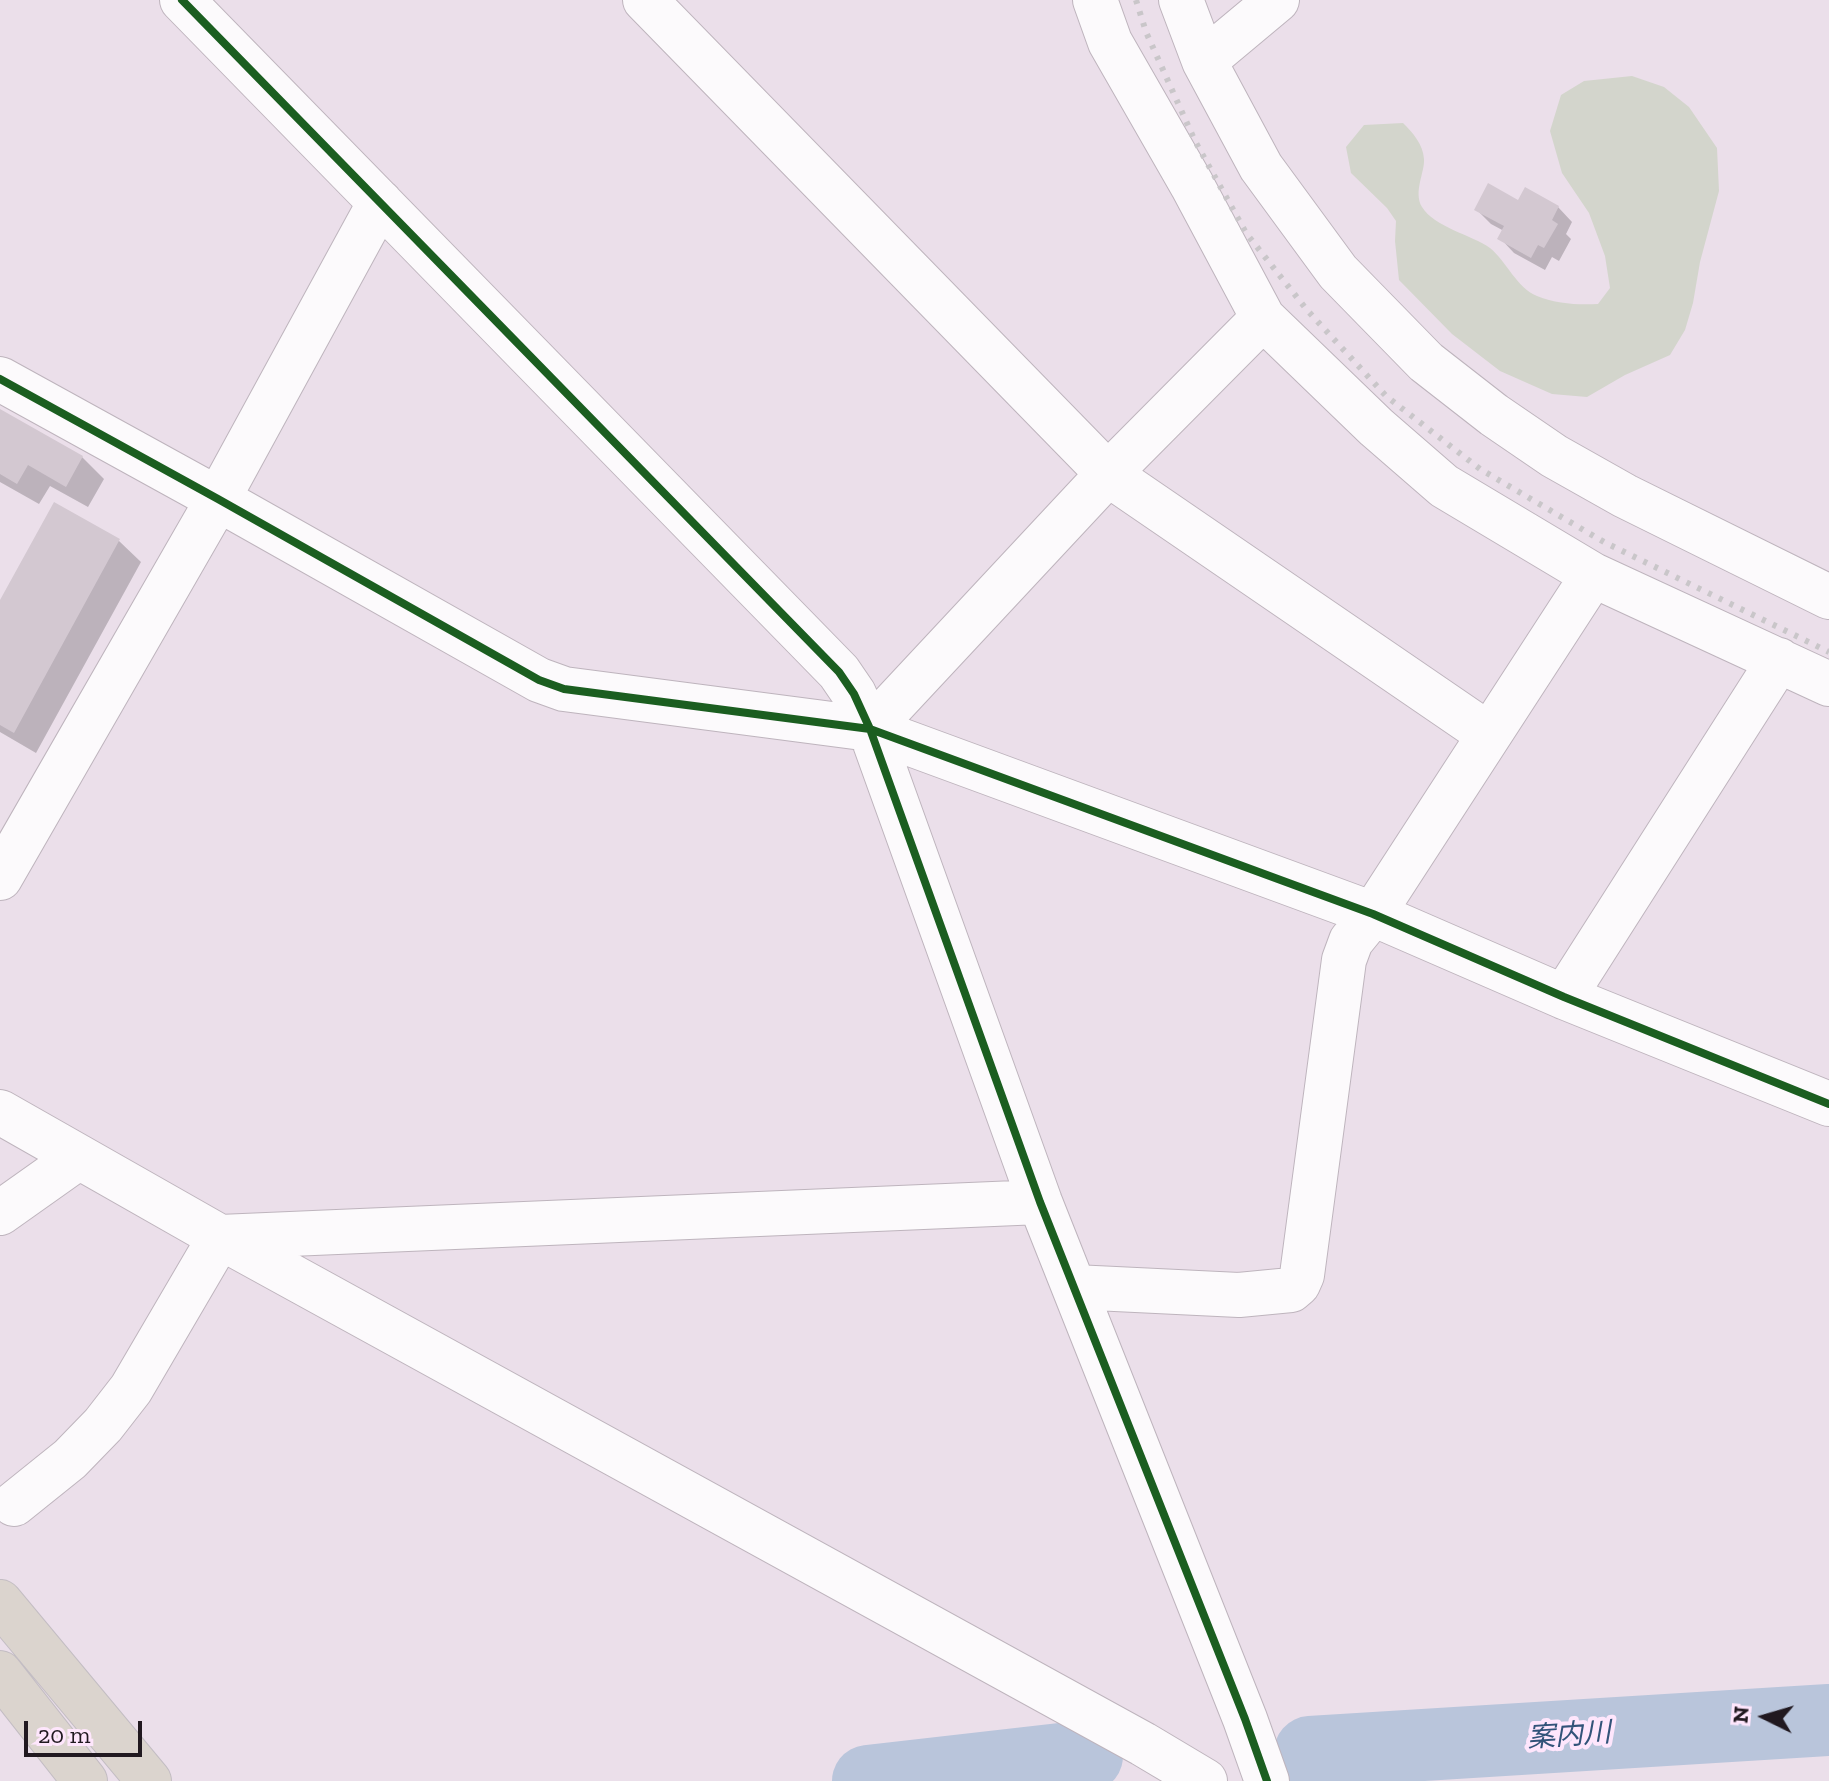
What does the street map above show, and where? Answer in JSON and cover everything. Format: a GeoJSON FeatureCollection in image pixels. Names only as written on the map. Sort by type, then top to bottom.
{"type":"FeatureCollection","features":[{"type":"Feature","properties":{"kind":"highway"},"geometry":{"type":"LineString","coordinates":[[0,1602],[149,1781]]}},
{"type":"Feature","properties":{"kind":"highway"},"geometry":{"type":"LineString","coordinates":[[0,1673],[85,1781]]}},
{"type":"Feature","properties":{"kind":"street"},"geometry":{"type":"LineString","coordinates":[[182,0],[839,672],[854,694],[870,729],[1040,1202],[1267,1781]]}},
{"type":"Feature","properties":{"kind":"street"},"geometry":{"type":"LineString","coordinates":[[645,0],[1108,474],[1488,734]]}},
{"type":"Feature","properties":{"kind":"street"},"geometry":{"type":"LineString","coordinates":[[1095,0],[1110,42],[1263,318],[1376,427],[1444,486],[1593,575],[1829,684]]}},
{"type":"Feature","properties":{"kind":"street"},"geometry":{"type":"LineString","coordinates":[[1181,0],[1204,61],[1261,167],[1338,272],[1426,362],[1494,415],[1554,456],[1625,496],[1829,597]]}},
{"type":"Feature","properties":{"kind":"street"},"geometry":{"type":"LineString","coordinates":[[1204,61],[1277,0]]}},
{"type":"Feature","properties":{"kind":"street"},"geometry":{"type":"LineString","coordinates":[[0,878],[218,499],[380,202]]}},
{"type":"Feature","properties":{"kind":"street"},"geometry":{"type":"LineString","coordinates":[[870,729],[1108,474],[1263,318]]}},
{"type":"Feature","properties":{"kind":"street"},"geometry":{"type":"LineString","coordinates":[[0,379],[539,680],[564,689],[870,729],[1373,914],[1564,997],[1829,1104]]}},
{"type":"Feature","properties":{"kind":"street"},"geometry":{"type":"LineString","coordinates":[[1074,1287],[1239,1295],[1279,1293],[1291,1290],[1298,1284],[1302,1275],[1344,960],[1351,941],[1373,914],[1593,575]]}},
{"type":"Feature","properties":{"kind":"street"},"geometry":{"type":"LineString","coordinates":[[1564,997],[1779,660]]}},
{"type":"Feature","properties":{"kind":"street"},"geometry":{"type":"LineString","coordinates":[[0,1112],[220,1237],[1205,1781]]}},
{"type":"Feature","properties":{"kind":"street"},"geometry":{"type":"LineString","coordinates":[[0,1213],[79,1157]]}},
{"type":"Feature","properties":{"kind":"street"},"geometry":{"type":"LineString","coordinates":[[220,1237],[1040,1202]]}},
{"type":"Feature","properties":{"kind":"street"},"geometry":{"type":"LineString","coordinates":[[14,1504],[70,1459],[103,1425],[131,1389],[220,1237]]}},
{"type":"Feature","properties":{"kind":"shaded area"},"geometry":{"type":"Polygon","coordinates":[[[1632,76],[1664,87],[1689,107],[1717,148],[1719,191],[1700,262],[1693,303],[1685,330],[1670,355],[1625,375],[1587,397],[1552,394],[1500,371],[1452,334],[1399,280],[1396,221],[1351,173],[1346,147],[1364,125],[1403,123],[1422,148],[1424,164],[1419,195],[1422,207],[1428,214],[1490,248],[1523,287],[1537,296],[1567,303],[1598,304],[1610,288],[1605,256],[1589,213],[1562,173],[1550,131],[1561,95],[1584,81],[1632,76]]]}},
{"type":"Feature","properties":{"kind":"building"},"geometry":{"type":"Polygon","coordinates":[[[1488,183],[1518,200],[1525,187],[1559,206],[1552,220],[1558,224],[1544,248],[1538,245],[1531,258],[1497,239],[1504,226],[1474,210],[1488,183]]]}},
{"type":"Feature","properties":{"kind":"building"},"geometry":{"type":"Polygon","coordinates":[[[0,409],[83,456],[66,487],[28,465],[17,484],[0,474],[0,409]]]}},
{"type":"Feature","properties":{"kind":"building"},"geometry":{"type":"Polygon","coordinates":[[[54,502],[120,539],[14,733],[0,725],[0,600],[54,502]]]}},
{"type":"Feature","properties":{"kind":"waterway","name":"案内川"},"geometry":{"type":"LineString","coordinates":[[1310,1752],[1829,1720]]}},
{"type":"Feature","properties":{"kind":"waterway","name":"案内川"},"geometry":{"type":"LineString","coordinates":[[868,1781],[1087,1756]]}},
{"type":"Feature","properties":{"kind":"railway"},"geometry":{"type":"LineString","coordinates":[[1136,0],[1146,32],[1195,141],[1246,233],[1307,310],[1386,396],[1480,469],[1604,542],[1829,652]]}},
{"type":"Feature","properties":{"kind":"cycle path"},"geometry":{"type":"LineString","coordinates":[[182,0],[839,672],[854,694],[870,729],[1040,1202],[1267,1781]]}},
{"type":"Feature","properties":{"kind":"cycle path"},"geometry":{"type":"LineString","coordinates":[[0,379],[539,680],[564,689],[870,729],[1373,914],[1564,997],[1829,1104]]}}]}
